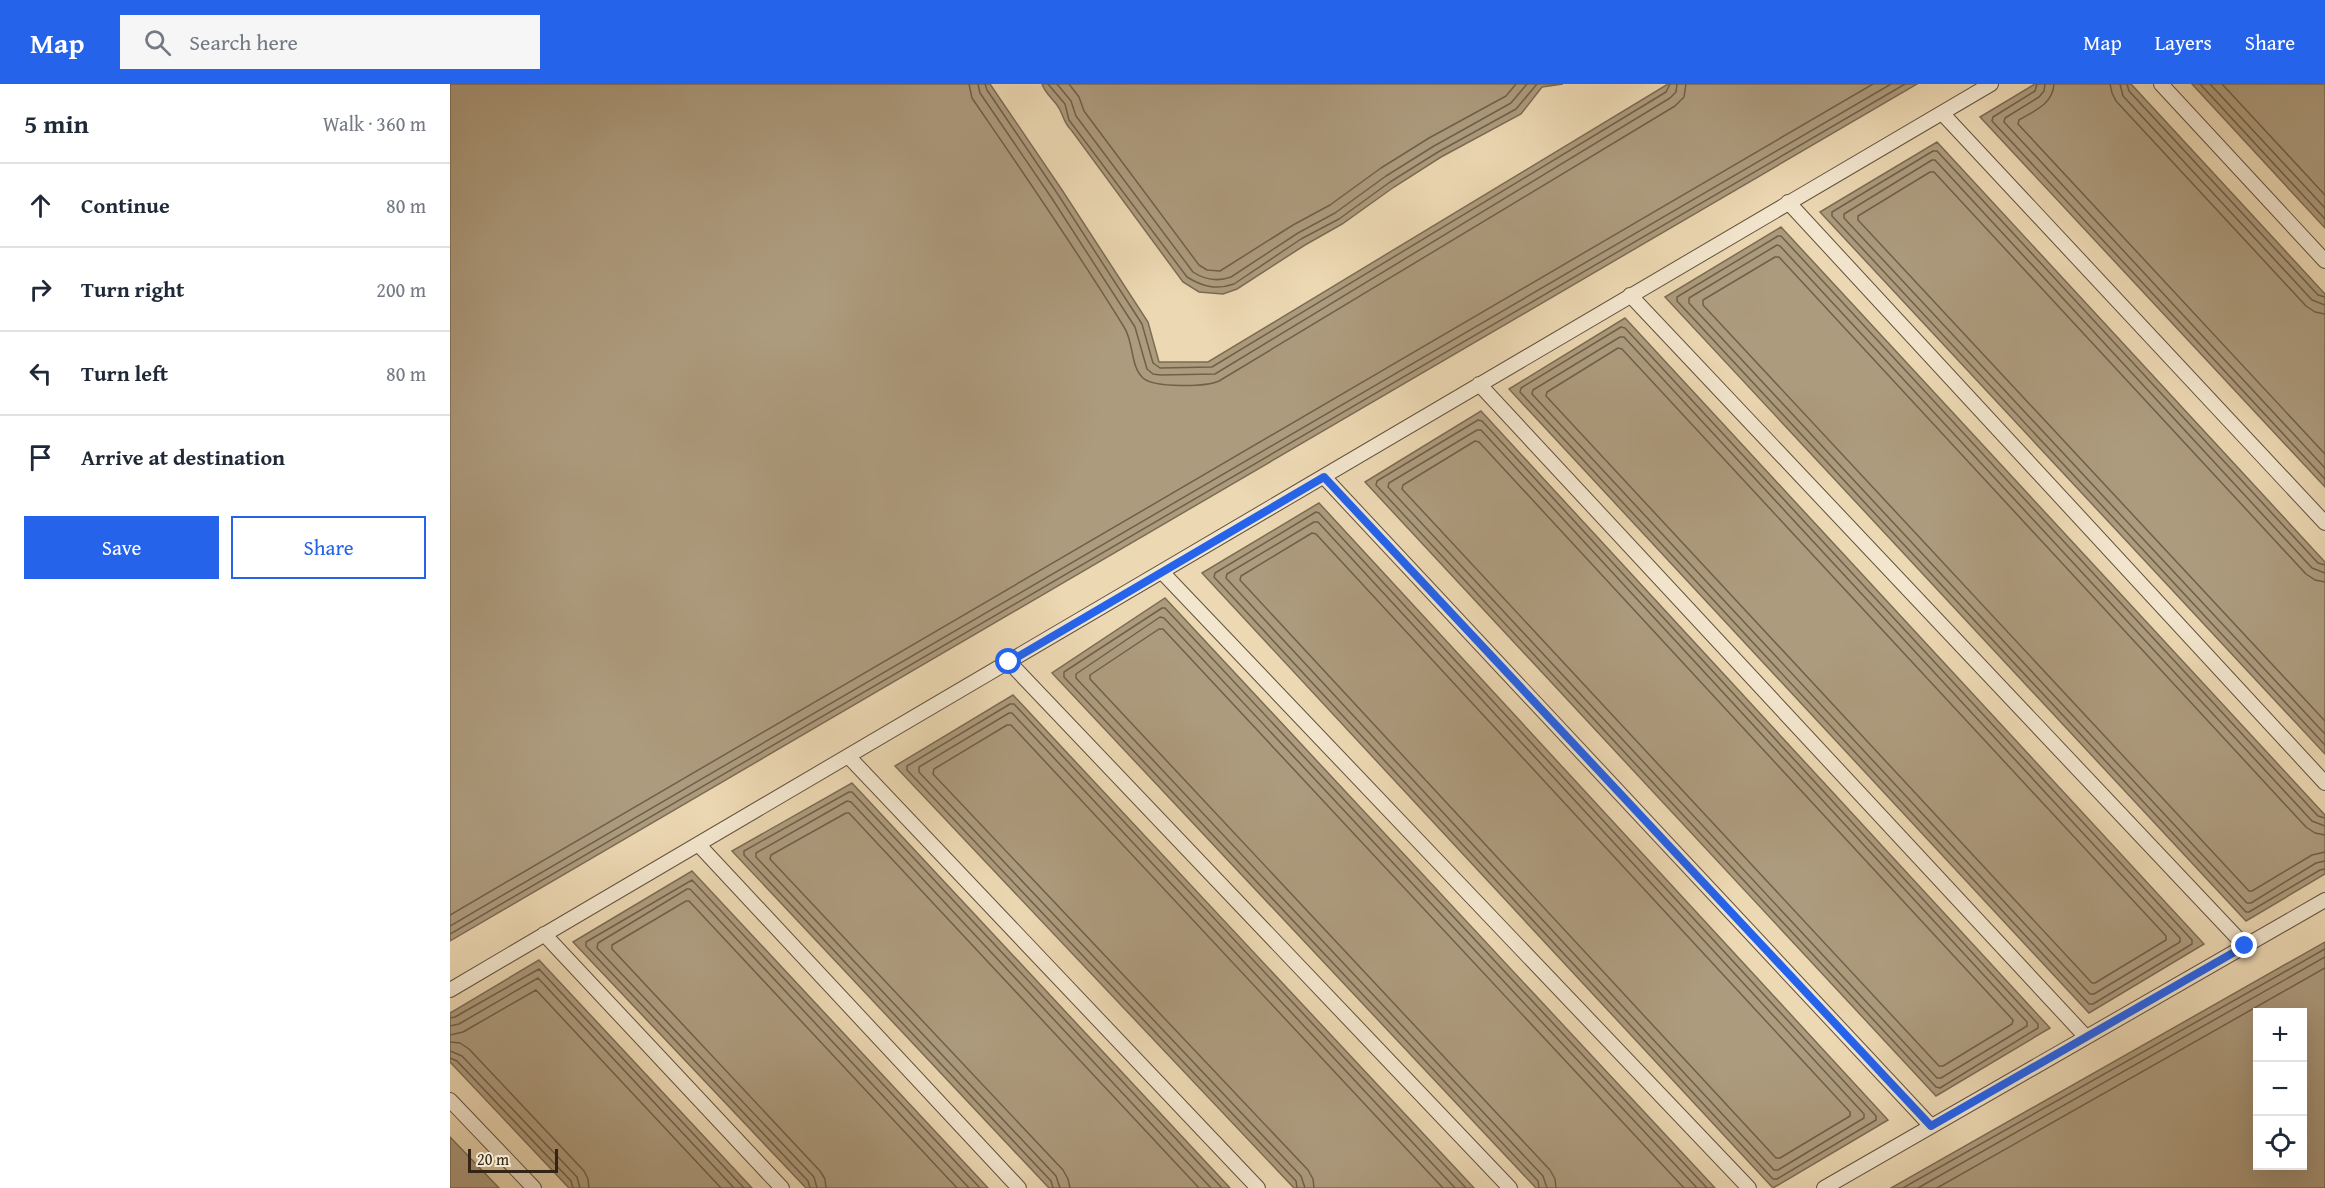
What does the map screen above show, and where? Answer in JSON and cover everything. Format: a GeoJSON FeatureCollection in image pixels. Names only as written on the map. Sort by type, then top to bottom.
{"type":"FeatureCollection","features":[{"type":"Feature","properties":{"kind":"lane"},"geometry":{"type":"LineString","coordinates":[[450,990],[1991,84]]}},
{"type":"Feature","properties":{"kind":"lane"},"geometry":{"type":"LineString","coordinates":[[2161,84],[2325,261]]}},
{"type":"Feature","properties":{"kind":"lane"},"geometry":{"type":"LineString","coordinates":[[1942,113],[2325,523]]}},
{"type":"Feature","properties":{"kind":"lane"},"geometry":{"type":"LineString","coordinates":[[1788,202],[2325,783]]}},
{"type":"Feature","properties":{"kind":"lane"},"geometry":{"type":"LineString","coordinates":[[1630,295],[2245,946]]}},
{"type":"Feature","properties":{"kind":"lane"},"geometry":{"type":"LineString","coordinates":[[1479,384],[2086,1037]]}},
{"type":"Feature","properties":{"kind":"lane"},"geometry":{"type":"LineString","coordinates":[[1324,477],[1931,1126]]}},
{"type":"Feature","properties":{"kind":"lane"},"geometry":{"type":"LineString","coordinates":[[1162,572],[1749,1188]]}},
{"type":"Feature","properties":{"kind":"lane"},"geometry":{"type":"LineString","coordinates":[[1009,662],[1510,1188]]}},
{"type":"Feature","properties":{"kind":"lane"},"geometry":{"type":"LineString","coordinates":[[848,756],[1258,1188]]}},
{"type":"Feature","properties":{"kind":"lane"},"geometry":{"type":"LineString","coordinates":[[698,844],[1019,1188]]}},
{"type":"Feature","properties":{"kind":"lane"},"geometry":{"type":"LineString","coordinates":[[1824,1188],[2325,900]]}},
{"type":"Feature","properties":{"kind":"lane"},"geometry":{"type":"LineString","coordinates":[[544,934],[782,1188]]}},
{"type":"Feature","properties":{"kind":"lane"},"geometry":{"type":"LineString","coordinates":[[450,1100],[534,1188]]}},
{"type":"Feature","properties":{"kind":"water"},"geometry":{"type":"Polygon","coordinates":[[[450,84],[990,84],[1148,322],[1159,362],[1208,362],[1668,84],[1917,84],[450,941],[450,84]]]}},
{"type":"Feature","properties":{"kind":"water"},"geometry":{"type":"Polygon","coordinates":[[[1042,84],[1563,84],[1542,87],[1521,114],[1441,157],[1342,224],[1237,289],[1223,294],[1199,292],[1183,282],[1069,127],[1042,84]]]}},
{"type":"Feature","properties":{"kind":"water"},"geometry":{"type":"Polygon","coordinates":[[[2035,84],[2131,84],[2325,294],[2325,487],[1980,117],[2035,84]]]}},
{"type":"Feature","properties":{"kind":"water"},"geometry":{"type":"Polygon","coordinates":[[[2192,84],[2325,84],[2325,228],[2192,84]]]}},
{"type":"Feature","properties":{"kind":"water"},"geometry":{"type":"Polygon","coordinates":[[[1937,142],[2325,562],[2325,754],[1820,212],[1937,142]]]}},
{"type":"Feature","properties":{"kind":"water"},"geometry":{"type":"Polygon","coordinates":[[[1781,227],[2325,815],[2325,874],[2246,921],[1665,297],[1781,227]]]}},
{"type":"Feature","properties":{"kind":"water"},"geometry":{"type":"Polygon","coordinates":[[[1625,318],[2204,944],[2089,1013],[1509,389],[1625,318]]]}},
{"type":"Feature","properties":{"kind":"water"},"geometry":{"type":"Polygon","coordinates":[[[1481,411],[2050,1028],[1936,1096],[1365,482],[1481,411]]]}},
{"type":"Feature","properties":{"kind":"water"},"geometry":{"type":"Polygon","coordinates":[[[1319,503],[1888,1120],[1773,1188],[1202,573],[1319,503]]]}},
{"type":"Feature","properties":{"kind":"water"},"geometry":{"type":"Polygon","coordinates":[[[1165,598],[1715,1188],[1536,1188],[1052,673],[1165,598]]]}},
{"type":"Feature","properties":{"kind":"water"},"geometry":{"type":"Polygon","coordinates":[[[1013,695],[1474,1188],[1294,1188],[895,766],[1013,695]]]}},
{"type":"Feature","properties":{"kind":"water"},"geometry":{"type":"Polygon","coordinates":[[[852,783],[1230,1188],[1049,1188],[732,851],[852,783]]]}},
{"type":"Feature","properties":{"kind":"water"},"geometry":{"type":"Polygon","coordinates":[[[692,871],[988,1188],[806,1188],[573,942],[692,871]]]}},
{"type":"Feature","properties":{"kind":"water"},"geometry":{"type":"Polygon","coordinates":[[[2325,942],[2325,1188],[1891,1188],[2325,942]]]}},
{"type":"Feature","properties":{"kind":"water"},"geometry":{"type":"Polygon","coordinates":[[[539,960],[752,1188],[569,1188],[450,1062],[450,1013],[539,960]]]}},
{"type":"Feature","properties":{"kind":"water"},"geometry":{"type":"Polygon","coordinates":[[[450,1137],[499,1188],[450,1188],[450,1137]]]}},
{"type":"Feature","properties":{"kind":"route"},"geometry":{"type":"LineString","coordinates":[[1009,662],[1324,477],[1931,1126],[2245,946]]}}]}
